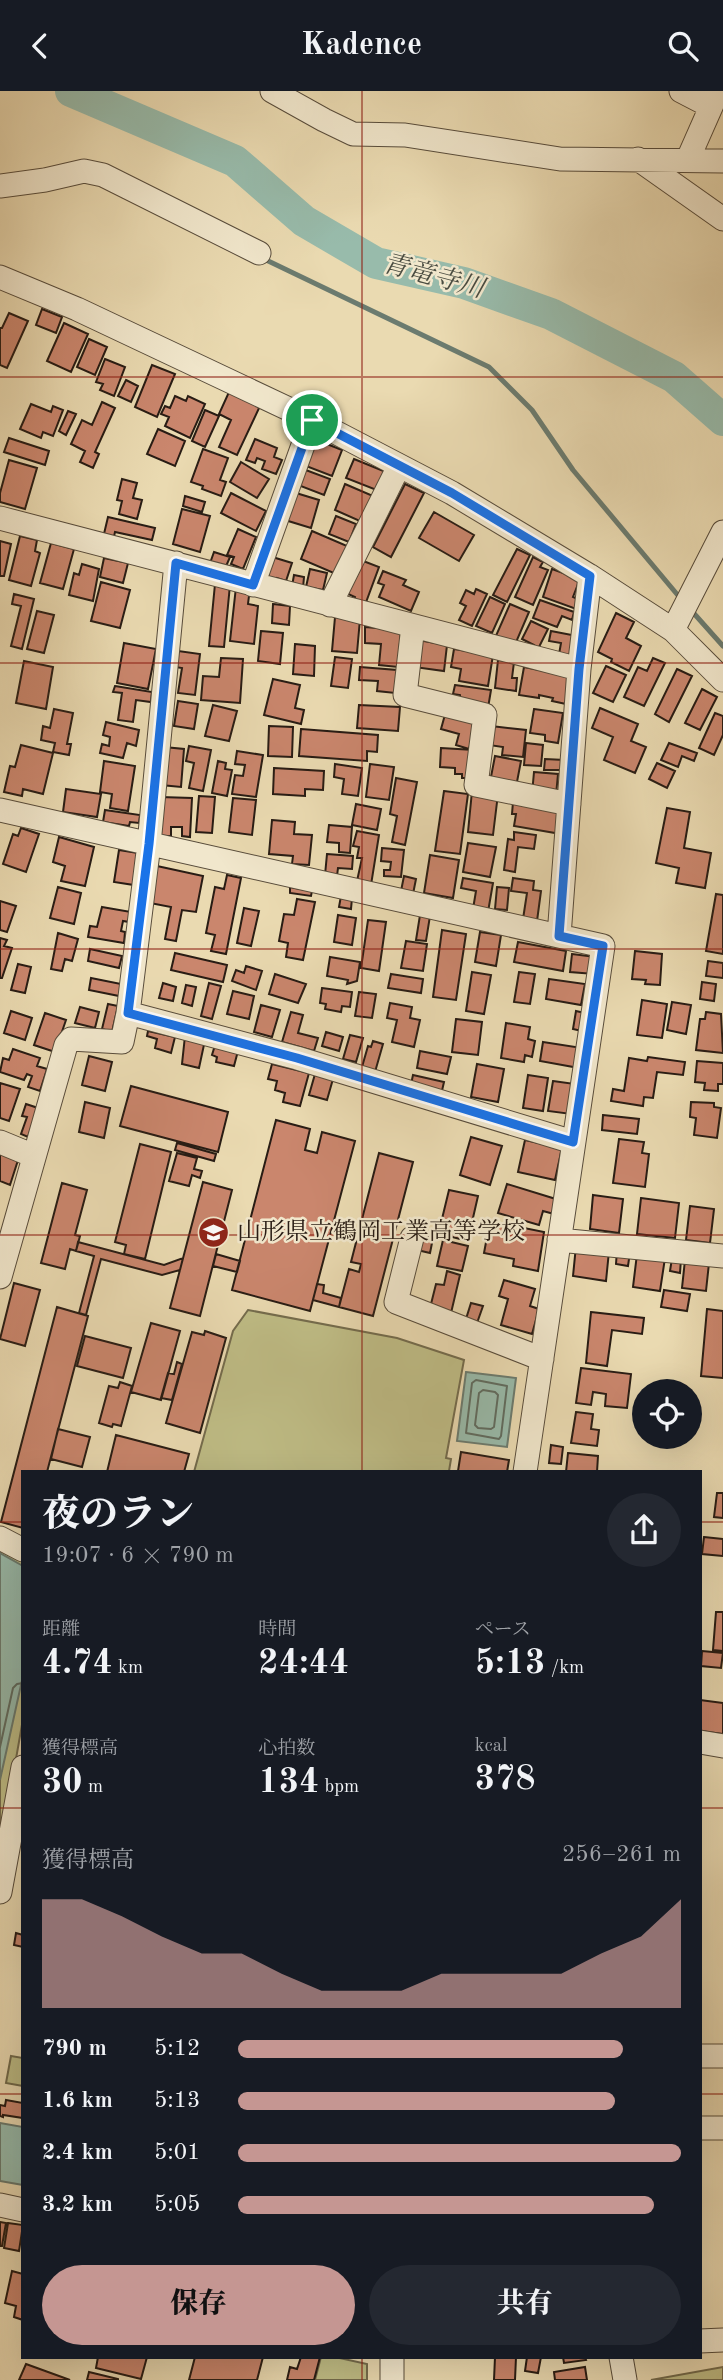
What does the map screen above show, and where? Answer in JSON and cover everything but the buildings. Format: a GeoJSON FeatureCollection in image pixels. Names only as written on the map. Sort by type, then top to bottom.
{"type":"FeatureCollection","features":[{"type":"Feature","properties":{"kind":"street"},"geometry":{"type":"LineString","coordinates":[[272,91],[353,134],[405,135],[561,159],[723,161]]}},
{"type":"Feature","properties":{"kind":"street"},"geometry":{"type":"LineString","coordinates":[[681,91],[714,99],[688,159]]}},
{"type":"Feature","properties":{"kind":"street"},"geometry":{"type":"LineString","coordinates":[[638,159],[723,219]]}},
{"type":"Feature","properties":{"kind":"street"},"geometry":{"type":"LineString","coordinates":[[0,186],[84,171],[103,175],[259,253]]}},
{"type":"Feature","properties":{"kind":"street"},"geometry":{"type":"LineString","coordinates":[[0,277],[77,309],[312,420],[452,493],[590,576],[673,630],[723,680]]}},
{"type":"Feature","properties":{"kind":"street"},"geometry":{"type":"LineString","coordinates":[[253,585],[312,420]]}},
{"type":"Feature","properties":{"kind":"street"},"geometry":{"type":"LineString","coordinates":[[330,605],[399,466]]}},
{"type":"Feature","properties":{"kind":"street"},"geometry":{"type":"LineString","coordinates":[[0,517],[579,669]]}},
{"type":"Feature","properties":{"kind":"street"},"geometry":{"type":"LineString","coordinates":[[673,630],[723,532]]}},
{"type":"Feature","properties":{"kind":"street"},"geometry":{"type":"LineString","coordinates":[[0,1277],[66,1045],[71,1039],[121,1042],[128,1013],[149,844],[176,563]]}},
{"type":"Feature","properties":{"kind":"street"},"geometry":{"type":"LineString","coordinates":[[559,936],[579,669],[590,576]]}},
{"type":"Feature","properties":{"kind":"street"},"geometry":{"type":"LineString","coordinates":[[412,626],[405,695],[485,715],[476,785],[569,804]]}},
{"type":"Feature","properties":{"kind":"street"},"geometry":{"type":"LineString","coordinates":[[0,810],[603,946],[525,1470]]}},
{"type":"Feature","properties":{"kind":"street"},"geometry":{"type":"LineString","coordinates":[[128,1013],[297,1058],[573,1142]]}},
{"type":"Feature","properties":{"kind":"street"},"geometry":{"type":"LineString","coordinates":[[0,1142],[33,1156]]}},
{"type":"Feature","properties":{"kind":"street"},"geometry":{"type":"LineString","coordinates":[[412,1238],[396,1302],[542,1359]]}},
{"type":"Feature","properties":{"kind":"street"},"geometry":{"type":"LineString","coordinates":[[559,1240],[723,1256]]}},
{"type":"Feature","properties":{"kind":"street"},"geometry":{"type":"LineString","coordinates":[[0,1538],[21,1549]]}},
{"type":"Feature","properties":{"kind":"street"},"geometry":{"type":"LineString","coordinates":[[702,1742],[723,1746]]}},
{"type":"Feature","properties":{"kind":"street"},"geometry":{"type":"LineString","coordinates":[[0,1892],[21,1778]]}},
{"type":"Feature","properties":{"kind":"street"},"geometry":{"type":"LineString","coordinates":[[702,2056],[723,2056]]}},
{"type":"Feature","properties":{"kind":"street"},"geometry":{"type":"LineString","coordinates":[[702,2128],[723,2128]]}},
{"type":"Feature","properties":{"kind":"street"},"geometry":{"type":"LineString","coordinates":[[0,2205],[21,2210]]}},
{"type":"Feature","properties":{"kind":"street"},"geometry":{"type":"LineString","coordinates":[[702,2341],[723,2340]]}},
{"type":"Feature","properties":{"kind":"street"},"geometry":{"type":"LineString","coordinates":[[392,2359],[392,2380]]}},
{"type":"Feature","properties":{"kind":"street"},"geometry":{"type":"LineString","coordinates":[[621,2359],[625,2380]]}},
{"type":"Feature","properties":{"kind":"shaded area"},"geometry":{"type":"Polygon","coordinates":[[[248,1310],[397,1338],[464,1360],[446,1458],[451,1459],[449,1470],[195,1470],[233,1331],[248,1310]]]}},
{"type":"Feature","properties":{"kind":"shaded area"},"geometry":{"type":"Polygon","coordinates":[[[0,1548],[21,1559],[21,1730],[0,1850],[0,1548]]]}},
{"type":"Feature","properties":{"kind":"shaded area"},"geometry":{"type":"Polygon","coordinates":[[[11,2056],[21,2058],[21,2086],[6,2083],[11,2056]]]}},
{"type":"Feature","properties":{"kind":"shaded area"},"geometry":{"type":"Polygon","coordinates":[[[320,2359],[344,2359],[367,2364],[367,2380],[315,2380],[320,2359]]]}},
{"type":"Feature","properties":{"kind":"shaded area"},"geometry":{"type":"Polygon","coordinates":[[[723,2367],[723,2380],[651,2380],[723,2367]]]}},
{"type":"Feature","properties":{"kind":"water"},"geometry":{"type":"Polygon","coordinates":[[[466,1372],[516,1378],[507,1447],[457,1441],[466,1372]]]}},
{"type":"Feature","properties":{"kind":"water"},"geometry":{"type":"Polygon","coordinates":[[[0,1553],[21,1565],[21,1685],[0,1780],[0,1553]]]}},
{"type":"Feature","properties":{"kind":"water"},"geometry":{"type":"Polygon","coordinates":[[[0,2123],[21,2127],[21,2185],[0,2181],[0,2123]]]}},
{"type":"Feature","properties":{"kind":"waterway","name":"青竜寺川"},"geometry":{"type":"LineString","coordinates":[[71,91],[235,161],[304,221],[376,263],[464,283],[551,314],[674,377],[723,420]]}},
{"type":"Feature","properties":{"kind":"waterway"},"geometry":{"type":"LineString","coordinates":[[262,258],[489,367],[532,410],[573,470],[681,599]]}},
{"type":"Feature","properties":{"kind":"waterway"},"geometry":{"type":"LineString","coordinates":[[690,609],[723,646]]}},
{"type":"Feature","properties":{"kind":"place","name":"山形県立鶴岡工業高等学校"},"geometry":{"type":"Point","coordinates":[214,1233]}},
{"type":"Feature","properties":{"kind":"route"},"geometry":{"type":"LineString","coordinates":[[312,420],[452,493],[590,576],[579,669],[559,936],[603,946],[573,1142],[297,1058],[128,1013],[149,844],[176,563],[253,585],[312,420]]}}]}
